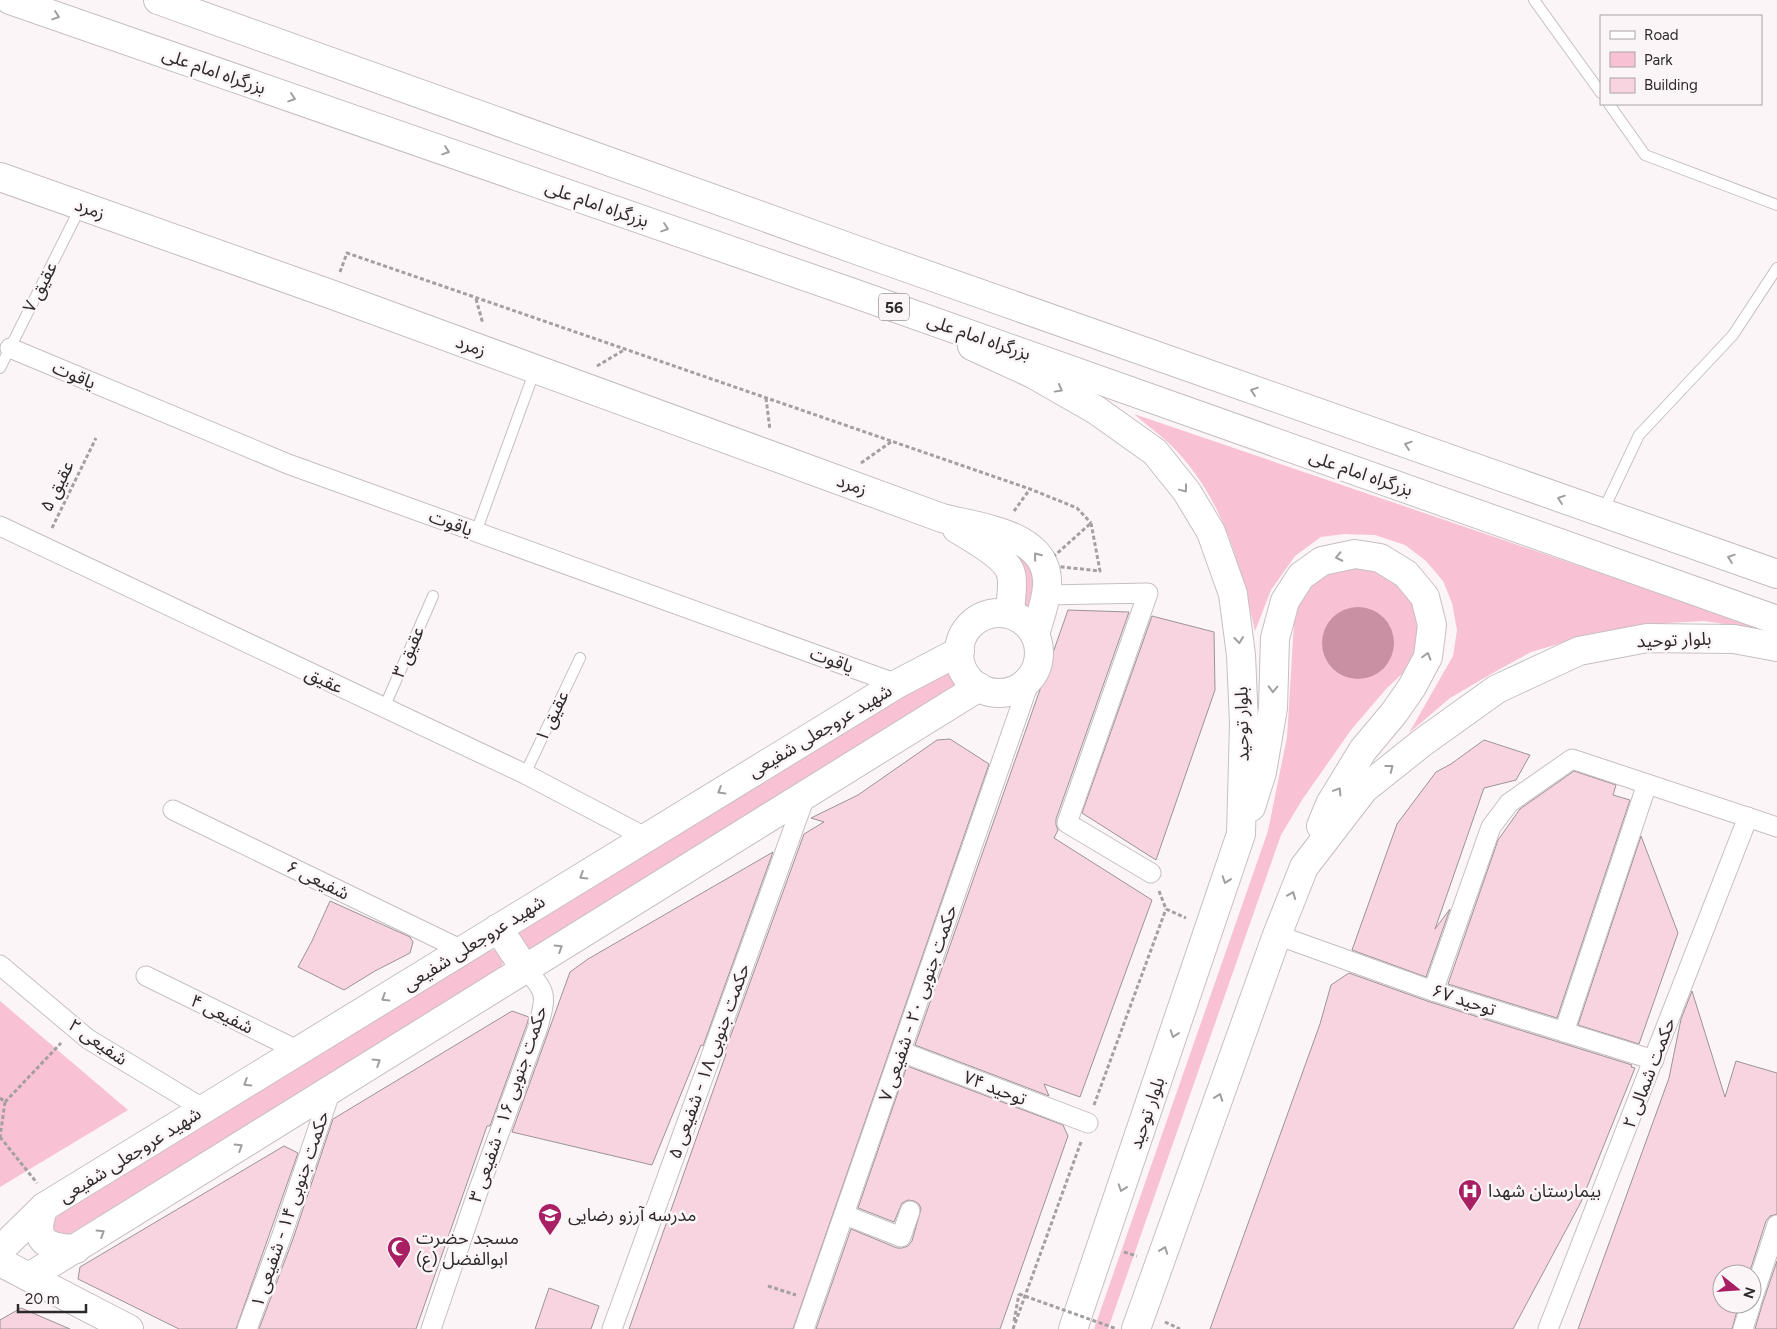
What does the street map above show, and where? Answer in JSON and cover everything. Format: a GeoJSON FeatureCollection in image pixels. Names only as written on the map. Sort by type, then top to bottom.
{"type":"FeatureCollection","features":[{"type":"Feature","properties":{"kind":"main road","name":"بزرگراه امام علی"},"geometry":{"type":"LineString","coordinates":[[10,0],[856,294],[1777,620]]}},
{"type":"Feature","properties":{"kind":"main road","name":"56"},"geometry":{"type":"LineString","coordinates":[[158,0],[876,258],[1777,574]]}},
{"type":"Feature","properties":{"kind":"main road","name":"زمرد"},"geometry":{"type":"LineString","coordinates":[[0,177],[333,295],[942,518],[1012,536],[1024,542],[1037,554],[1044,565]]}},
{"type":"Feature","properties":{"kind":"main road","name":"بلوار توحید"},"geometry":{"type":"LineString","coordinates":[[856,294],[1033,374],[1096,410],[1154,452],[1187,492],[1211,532],[1233,594],[1241,655],[1244,724],[1241,834],[1073,1329]]}},
{"type":"Feature","properties":{"kind":"main road","name":"زمرد"},"geometry":{"type":"LineString","coordinates":[[942,518],[999,557],[1010,570],[1012,577],[1010,614]]}},
{"type":"Feature","properties":{"kind":"main road"},"geometry":{"type":"LineString","coordinates":[[1241,834],[1262,772],[1273,708],[1275,638],[1285,602],[1301,576],[1322,561],[1355,554],[1380,558],[1406,574],[1425,597],[1432,625],[1428,657],[1412,687],[1394,714],[1363,750],[1330,804],[1304,867]]}},
{"type":"Feature","properties":{"kind":"main road"},"geometry":{"type":"LineString","coordinates":[[1035,635],[1046,595],[1047,578],[1044,565]]}},
{"type":"Feature","properties":{"kind":"main road"},"geometry":{"type":"LineString","coordinates":[[996,613],[1010,614],[1021,619],[1031,628],[1035,635],[1040,653],[1038,666],[1022,686],[1010,692],[996,693],[983,690],[972,683],[964,672],[960,659],[960,646],[964,634],[972,623],[983,616],[996,613]]}},
{"type":"Feature","properties":{"kind":"main road","name":"بلوار توحید"},"geometry":{"type":"LineString","coordinates":[[1136,1329],[1277,935],[1304,867],[1364,789],[1423,742],[1497,688],[1579,651],[1647,638],[1734,639],[1777,647]]}},
{"type":"Feature","properties":{"kind":"main road","name":"شهید عروجعلی شفیعی"},"geometry":{"type":"LineString","coordinates":[[0,1250],[48,1205],[897,684],[960,651]]}},
{"type":"Feature","properties":{"kind":"main road"},"geometry":{"type":"LineString","coordinates":[[29,1277],[979,687]]}},
{"type":"Feature","properties":{"kind":"main road"},"geometry":{"type":"LineString","coordinates":[[498,928],[525,969]]}},
{"type":"Feature","properties":{"kind":"main road"},"geometry":{"type":"LineString","coordinates":[[48,1205],[40,1219],[40,1235],[45,1244],[58,1248],[76,1249]]}},
{"type":"Feature","properties":{"kind":"main road"},"geometry":{"type":"LineString","coordinates":[[1062,1329],[1100,1254]]}},
{"type":"Feature","properties":{"kind":"main road"},"geometry":{"type":"LineString","coordinates":[[0,1262],[129,1329]]}},
{"type":"Feature","properties":{"kind":"main road"},"geometry":{"type":"LineString","coordinates":[[1141,1329],[1150,1290]]}},
{"type":"Feature","properties":{"kind":"street","name":"یاقوت"},"geometry":{"type":"LineString","coordinates":[[10,348],[288,464],[897,684]]}},
{"type":"Feature","properties":{"kind":"street","name":"عقیق"},"geometry":{"type":"LineString","coordinates":[[0,526],[525,774],[645,838]]}},
{"type":"Feature","properties":{"kind":"street"},"geometry":{"type":"LineString","coordinates":[[1046,595],[1148,593],[1067,823],[1151,873]]}},
{"type":"Feature","properties":{"kind":"street","name":"حکمت جنوبی ۲۰ - شفیعی ۷"},"geometry":{"type":"LineString","coordinates":[[804,1329],[1031,677]]}},
{"type":"Feature","properties":{"kind":"street"},"geometry":{"type":"LineString","coordinates":[[1433,991],[1491,827],[1509,803],[1572,758],[1777,827]]}},
{"type":"Feature","properties":{"kind":"street"},"geometry":{"type":"LineString","coordinates":[[1564,1032],[1647,784]]}},
{"type":"Feature","properties":{"kind":"street","name":"حکمت جنوبی ۱۸ - شفیعی ۵"},"geometry":{"type":"LineString","coordinates":[[612,1329],[806,794]]}},
{"type":"Feature","properties":{"kind":"street","name":"شفیعی ۶"},"geometry":{"type":"LineString","coordinates":[[173,810],[462,950]]}},
{"type":"Feature","properties":{"kind":"street","name":"حکمت شمالی ۲"},"geometry":{"type":"LineString","coordinates":[[1548,1329],[1748,817]]}},
{"type":"Feature","properties":{"kind":"street","name":"توحید ۶۷"},"geometry":{"type":"LineString","coordinates":[[1277,935],[1433,991],[1654,1060]]}},
{"type":"Feature","properties":{"kind":"street","name":"شفیعی ۲"},"geometry":{"type":"LineString","coordinates":[[0,965],[88,1039],[204,1110]]}},
{"type":"Feature","properties":{"kind":"street","name":"حکمت جنوبی ۱۶ - شفیعی ۳"},"geometry":{"type":"LineString","coordinates":[[430,1329],[545,1000],[538,982],[525,969]]}},
{"type":"Feature","properties":{"kind":"street","name":"شفیعی ۴"},"geometry":{"type":"LineString","coordinates":[[146,976],[299,1051]]}},
{"type":"Feature","properties":{"kind":"street","name":"توحید ۷۴"},"geometry":{"type":"LineString","coordinates":[[902,1052],[1088,1123]]}},
{"type":"Feature","properties":{"kind":"street","name":"حکمت جنوبی ۱۴ - شفیعی ۱"},"geometry":{"type":"LineString","coordinates":[[247,1329],[282,1235],[331,1090]]}},
{"type":"Feature","properties":{"kind":"street"},"geometry":{"type":"LineString","coordinates":[[845,1215],[901,1236],[910,1211]]}},
{"type":"Feature","properties":{"kind":"street"},"geometry":{"type":"LineString","coordinates":[[1762,1269],[1777,1224]]}},
{"type":"Feature","properties":{"kind":"street"},"geometry":{"type":"LineString","coordinates":[[1743,1329],[1747,1314]]}},
{"type":"Feature","properties":{"kind":"lane"},"geometry":{"type":"LineString","coordinates":[[1534,0],[1600,92]]}},
{"type":"Feature","properties":{"kind":"lane"},"geometry":{"type":"LineString","coordinates":[[1610,105],[1645,155],[1777,205]]}},
{"type":"Feature","properties":{"kind":"lane","name":"عقیق ۷"},"geometry":{"type":"LineString","coordinates":[[0,368],[81,206]]}},
{"type":"Feature","properties":{"kind":"lane"},"geometry":{"type":"LineString","coordinates":[[1602,514],[1639,435],[1733,335],[1777,268]]}},
{"type":"Feature","properties":{"kind":"lane"},"geometry":{"type":"LineString","coordinates":[[476,532],[535,369]]}},
{"type":"Feature","properties":{"kind":"lane","name":"عقیق ۳"},"geometry":{"type":"LineString","coordinates":[[384,708],[433,596]]}},
{"type":"Feature","properties":{"kind":"lane","name":"عقیق ۱"},"geometry":{"type":"LineString","coordinates":[[525,774],[580,658]]}},
{"type":"Feature","properties":{"kind":"path"},"geometry":{"type":"LineString","coordinates":[[333,295],[347,253],[1030,489],[1077,508],[1091,523],[1100,571],[1044,565]]}},
{"type":"Feature","properties":{"kind":"path","name":"عقیق ۵"},"geometry":{"type":"LineString","coordinates":[[43,546],[96,438]]}},
{"type":"Feature","properties":{"kind":"path"},"geometry":{"type":"LineString","coordinates":[[1044,565],[1091,523]]}},
{"type":"Feature","properties":{"kind":"path"},"geometry":{"type":"LineString","coordinates":[[1151,873],[1166,909],[1210,928]]}},
{"type":"Feature","properties":{"kind":"path"},"geometry":{"type":"LineString","coordinates":[[48,1205],[0,1137],[5,1102],[76,1028]]}},
{"type":"Feature","properties":{"kind":"path"},"geometry":{"type":"LineString","coordinates":[[0,1098],[5,1102]]}},
{"type":"Feature","properties":{"kind":"path"},"geometry":{"type":"LineString","coordinates":[[1100,1254],[1159,1264]]}},
{"type":"Feature","properties":{"kind":"path"},"geometry":{"type":"LineString","coordinates":[[768,1286],[815,1301]]}},
{"type":"Feature","properties":{"kind":"path"},"geometry":{"type":"LineString","coordinates":[[1013,1329],[1019,1294],[1117,1329]]}},
{"type":"Feature","properties":{"kind":"green space"},"geometry":{"type":"Polygon","coordinates":[[[1134,414],[1770,631],[1704,621],[1620,629],[1572,640],[1531,652],[1491,674],[1450,698],[1409,733],[1453,656],[1457,630],[1452,603],[1443,581],[1426,561],[1405,545],[1375,535],[1344,534],[1321,537],[1295,556],[1271,590],[1255,631],[1244,584],[1230,540],[1210,497],[1177,451],[1134,414]]]}},
{"type":"Feature","properties":{"kind":"green space"},"geometry":{"type":"Polygon","coordinates":[[[992,537],[1020,551],[1035,572],[1031,613],[1023,610],[1026,584],[1021,568],[992,537]]]}},
{"type":"Feature","properties":{"kind":"green space"},"geometry":{"type":"Polygon","coordinates":[[[1349,567],[1371,570],[1391,580],[1406,595],[1417,612],[1417,635],[1414,652],[1404,672],[1386,689],[1351,730],[1302,800],[1281,835],[1108,1329],[1094,1329],[1268,831],[1287,737],[1294,623],[1301,599],[1314,584],[1331,573],[1349,567]]]}},
{"type":"Feature","properties":{"kind":"green space"},"geometry":{"type":"Polygon","coordinates":[[[950,666],[960,683],[535,948],[529,949],[524,947],[517,937],[518,931],[950,666]]]}},
{"type":"Feature","properties":{"kind":"green space"},"geometry":{"type":"Polygon","coordinates":[[[495,950],[500,952],[503,959],[500,969],[70,1234],[64,1236],[54,1232],[54,1222],[60,1214],[487,951],[495,950]]]}},
{"type":"Feature","properties":{"kind":"green space"},"geometry":{"type":"Polygon","coordinates":[[[0,1001],[128,1110],[0,1187],[0,1001]]]}},
{"type":"Feature","properties":{"kind":"shaded area"},"geometry":{"type":"Polygon","coordinates":[[[1358,607],[1378,613],[1388,623],[1394,643],[1388,663],[1378,673],[1358,679],[1338,673],[1328,663],[1322,643],[1328,623],[1338,613],[1358,607]]]}},
{"type":"Feature","properties":{"kind":"building"},"geometry":{"type":"Polygon","coordinates":[[[1068,610],[1129,612],[1056,819],[1058,830],[1054,838],[1152,900],[1080,1097],[1044,1084],[1049,1096],[915,1045],[1068,610]]]}},
{"type":"Feature","properties":{"kind":"building"},"geometry":{"type":"Polygon","coordinates":[[[1152,616],[1214,632],[1215,690],[1156,860],[1082,813],[1152,616]]]}},
{"type":"Feature","properties":{"kind":"building"},"geometry":{"type":"Polygon","coordinates":[[[950,739],[989,764],[793,1329],[629,1329],[726,1054],[724,1054],[804,834],[824,822],[811,818],[858,795],[937,740],[950,739]]]}},
{"type":"Feature","properties":{"kind":"building"},"geometry":{"type":"Polygon","coordinates":[[[1484,740],[1530,755],[1516,780],[1484,788],[1435,929],[1450,909],[1426,977],[1352,950],[1397,824],[1436,772],[1451,764],[1484,740]]]}},
{"type":"Feature","properties":{"kind":"building"},"geometry":{"type":"Polygon","coordinates":[[[1574,771],[1616,785],[1613,795],[1630,800],[1557,1018],[1448,984],[1498,840],[1520,809],[1574,771]]]}},
{"type":"Feature","properties":{"kind":"building"},"geometry":{"type":"Polygon","coordinates":[[[1641,836],[1678,933],[1639,1044],[1578,1025],[1641,836]]]}},
{"type":"Feature","properties":{"kind":"building"},"geometry":{"type":"Polygon","coordinates":[[[773,852],[703,1046],[701,1045],[652,1165],[512,1132],[570,972],[588,959],[773,852]]]}},
{"type":"Feature","properties":{"kind":"building"},"geometry":{"type":"Polygon","coordinates":[[[330,901],[410,937],[413,942],[410,953],[344,990],[298,967],[330,901]]]}},
{"type":"Feature","properties":{"kind":"building"},"geometry":{"type":"Polygon","coordinates":[[[1349,973],[1430,1002],[1632,1065],[1631,1067],[1635,1068],[1581,1202],[1513,1329],[1210,1329],[1320,1024],[1331,985],[1349,973]]]}},
{"type":"Feature","properties":{"kind":"building"},"geometry":{"type":"Polygon","coordinates":[[[1692,991],[1725,1097],[1736,1061],[1777,1073],[1777,1214],[1770,1216],[1766,1221],[1752,1264],[1712,1264],[1712,1314],[1736,1314],[1732,1329],[1578,1329],[1669,1078],[1681,1019],[1692,991]]]}},
{"type":"Feature","properties":{"kind":"building"},"geometry":{"type":"Polygon","coordinates":[[[512,1011],[529,1017],[527,1024],[490,1126],[487,1126],[416,1329],[259,1329],[293,1239],[333,1119],[512,1011]]]}},
{"type":"Feature","properties":{"kind":"building"},"geometry":{"type":"Polygon","coordinates":[[[907,1066],[1063,1125],[1068,1136],[1000,1329],[816,1329],[851,1229],[897,1248],[908,1246],[912,1241],[921,1209],[919,1204],[908,1200],[902,1203],[894,1222],[858,1208],[907,1066]]]}},
{"type":"Feature","properties":{"kind":"building"},"geometry":{"type":"Polygon","coordinates":[[[284,1146],[298,1153],[236,1329],[179,1329],[78,1279],[80,1267],[284,1146]]]}},
{"type":"Feature","properties":{"kind":"building"},"geometry":{"type":"Polygon","coordinates":[[[1777,1261],[1777,1329],[1755,1329],[1759,1314],[1762,1314],[1762,1305],[1777,1261]]]}},
{"type":"Feature","properties":{"kind":"building"},"geometry":{"type":"Polygon","coordinates":[[[549,1288],[599,1306],[591,1329],[535,1329],[549,1288]]]}},
{"type":"Feature","properties":{"kind":"building"},"geometry":{"type":"Polygon","coordinates":[[[21,1308],[70,1329],[0,1329],[0,1320],[21,1308]]]}},
{"type":"Feature","properties":{"kind":"place","name":"بیمارستان شهدا"},"geometry":{"type":"Point","coordinates":[1470,1212]}},
{"type":"Feature","properties":{"kind":"place","name":"مدرسه آرزو رضایی"},"geometry":{"type":"Point","coordinates":[550,1236]}},
{"type":"Feature","properties":{"kind":"place","name":"مسجد حضرت ابوالفضل (ع)"},"geometry":{"type":"Point","coordinates":[399,1269]}}]}
